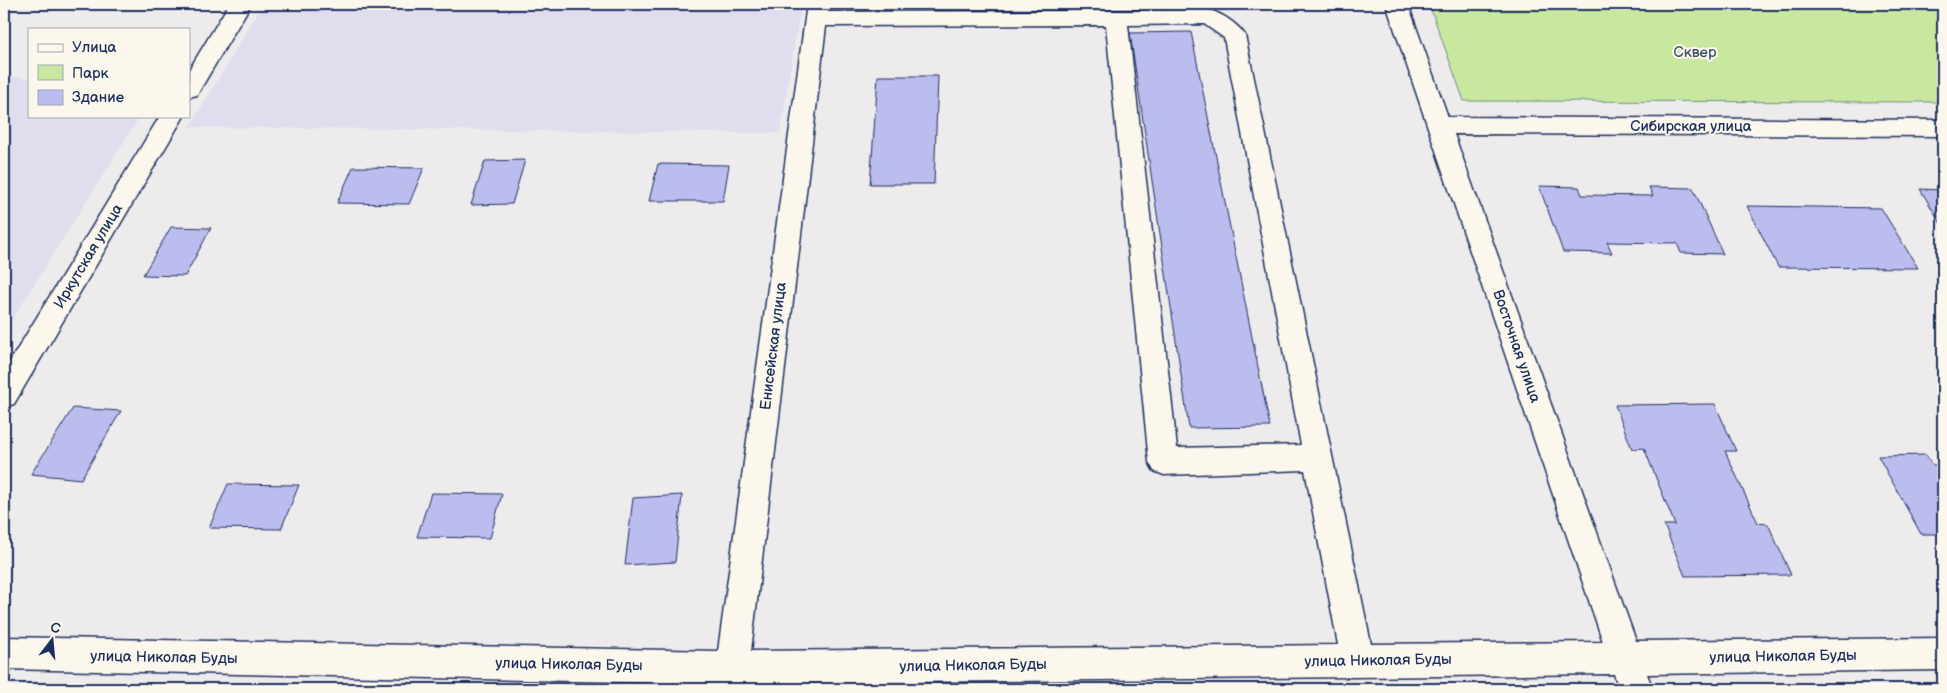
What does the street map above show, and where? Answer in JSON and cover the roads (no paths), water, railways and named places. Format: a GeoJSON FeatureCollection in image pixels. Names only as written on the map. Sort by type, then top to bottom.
{"type":"FeatureCollection","features":[{"type":"Feature","properties":{"kind":"street"},"geometry":{"type":"LineString","coordinates":[[190,87],[240,4]]}},
{"type":"Feature","properties":{"kind":"street","name":"Восточная улица"},"geometry":{"type":"LineString","coordinates":[[1397,4],[1636,689]]}},
{"type":"Feature","properties":{"kind":"street"},"geometry":{"type":"LineString","coordinates":[[816,11],[1209,17],[1234,36],[1358,661]]}},
{"type":"Feature","properties":{"kind":"street","name":"Енисейская улица"},"geometry":{"type":"LineString","coordinates":[[731,678],[816,11]]}},
{"type":"Feature","properties":{"kind":"street"},"geometry":{"type":"LineString","coordinates":[[1116,16],[1164,462],[1318,457]]}},
{"type":"Feature","properties":{"kind":"street","name":"Иркутская улица"},"geometry":{"type":"LineString","coordinates":[[4,395],[171,118]]}},
{"type":"Feature","properties":{"kind":"street","name":"Сибирская улица"},"geometry":{"type":"LineString","coordinates":[[1439,125],[1943,128]]}},
{"type":"Feature","properties":{"kind":"street","name":"улица Николая Буды"},"geometry":{"type":"LineString","coordinates":[[4,654],[731,678],[1358,661],[1943,654]]}},
{"type":"Feature","properties":{"kind":"park label","name":"Сквер"},"geometry":{"type":"Point","coordinates":[1695,52]}}]}
